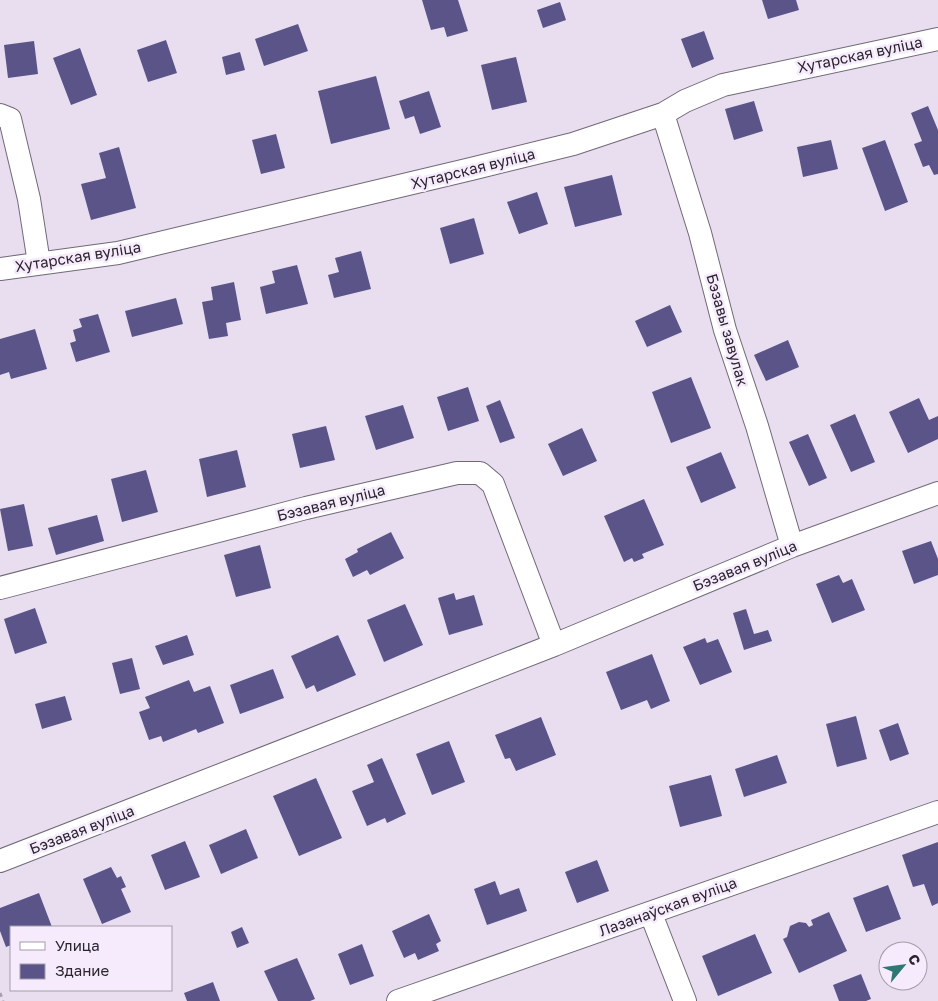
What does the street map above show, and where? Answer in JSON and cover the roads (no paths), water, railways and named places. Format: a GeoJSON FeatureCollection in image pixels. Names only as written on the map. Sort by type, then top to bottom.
{"type":"FeatureCollection","features":[{"type":"Feature","properties":{"kind":"street","name":"Хутарская вуліца"},"geometry":{"type":"LineString","coordinates":[[0,269],[39,262],[118,253],[187,238],[573,144],[663,114],[685,101],[723,85],[938,39]]}},
{"type":"Feature","properties":{"kind":"street","name":"Бэзавы завулак"},"geometry":{"type":"LineString","coordinates":[[663,114],[700,233],[725,330],[757,426],[792,546]]}},
{"type":"Feature","properties":{"kind":"street"},"geometry":{"type":"LineString","coordinates":[[0,116],[10,119],[29,199],[39,262]]}},
{"type":"Feature","properties":{"kind":"street","name":"Бэзавая вуліца"},"geometry":{"type":"LineString","coordinates":[[0,588],[315,506],[457,473],[480,474],[493,484],[554,645]]}},
{"type":"Feature","properties":{"kind":"street","name":"Бэзавая вуліца"},"geometry":{"type":"LineString","coordinates":[[0,861],[554,645],[792,546],[938,493]]}},
{"type":"Feature","properties":{"kind":"street","name":"Лазанаўская вуліца"},"geometry":{"type":"LineString","coordinates":[[398,1001],[938,812]]}},
{"type":"Feature","properties":{"kind":"street"},"geometry":{"type":"LineString","coordinates":[[651,914],[685,1001]]}}]}
